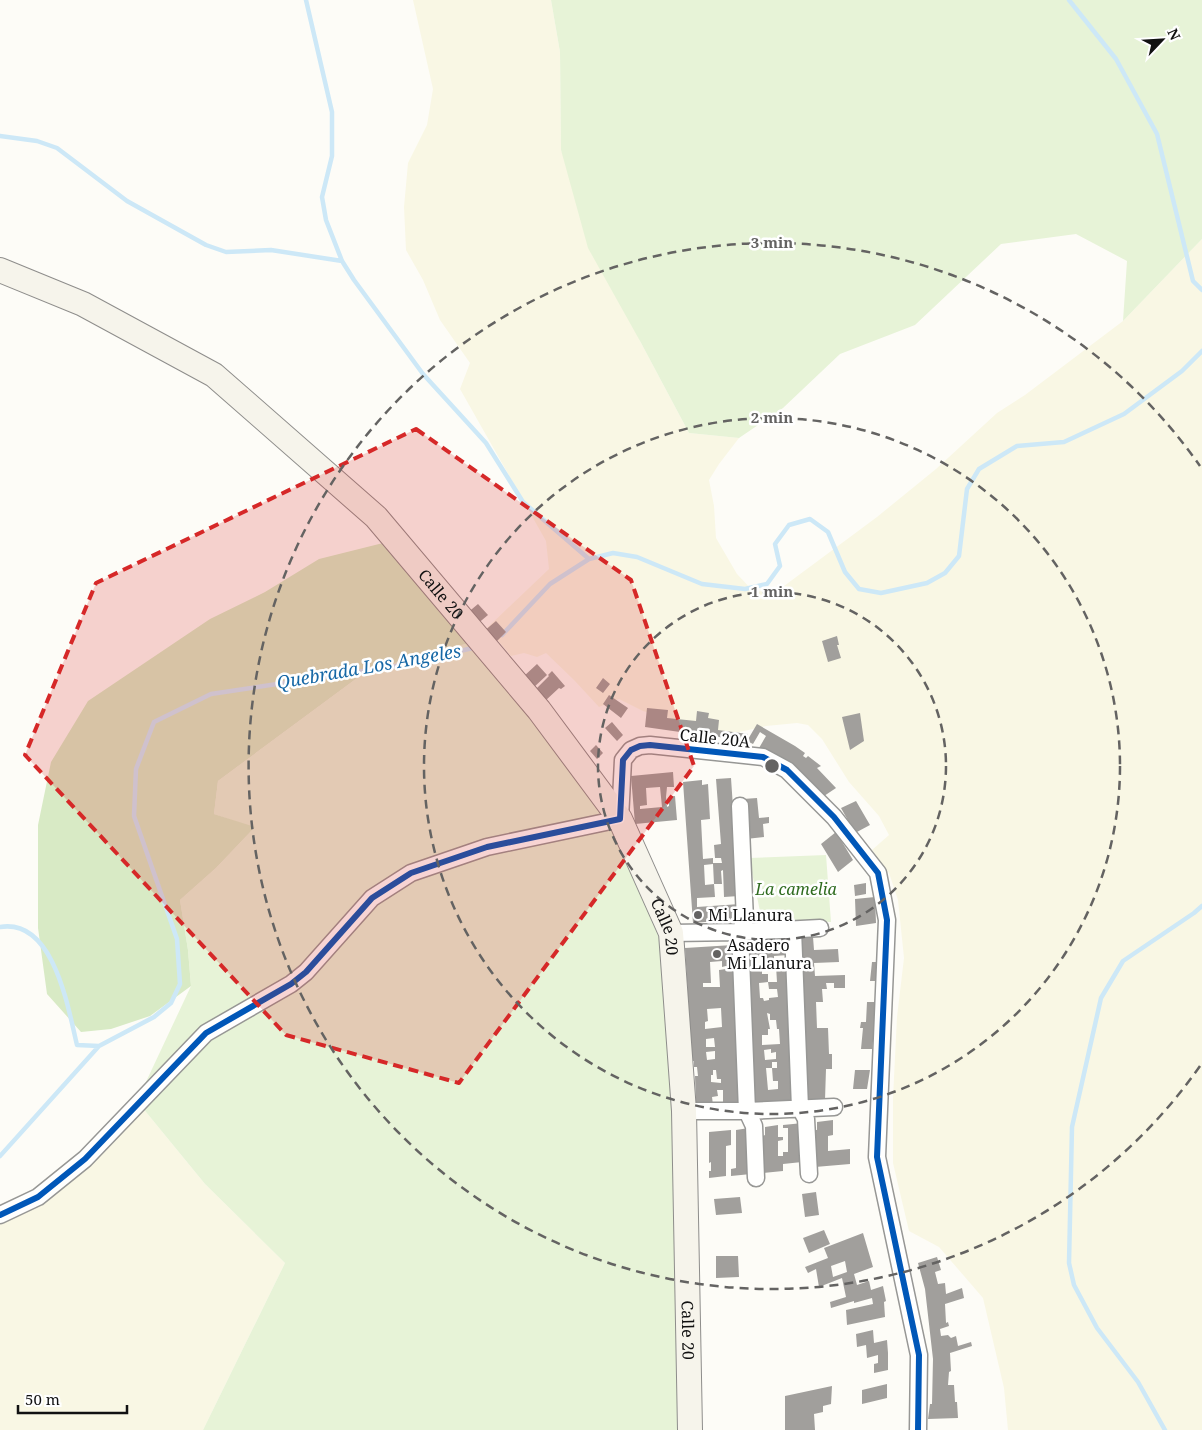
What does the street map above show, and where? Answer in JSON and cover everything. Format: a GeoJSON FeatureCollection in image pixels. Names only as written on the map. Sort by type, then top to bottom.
{"type":"FeatureCollection","features":[{"type":"Feature","properties":{"kind":"main road","name":"Calle 20"},"geometry":{"type":"LineString","coordinates":[[0,270],[83,304],[214,375],[376,517],[540,710],[620,819],[671,933],[684,1111],[690,1430]]}},
{"type":"Feature","properties":{"kind":"street","name":"Calle 20A"},"geometry":{"type":"LineString","coordinates":[[620,819],[623,760],[631,750],[640,746],[650,745],[763,757],[787,770],[799,781],[834,817],[878,873],[887,920],[878,1157],[919,1355],[918,1430]]}},
{"type":"Feature","properties":{"kind":"street"},"geometry":{"type":"LineString","coordinates":[[740,806],[745,920],[740,932],[747,1111],[754,1126],[756,1178]]}},
{"type":"Feature","properties":{"kind":"street"},"geometry":{"type":"LineString","coordinates":[[0,1215],[38,1197],[85,1159],[206,1033],[292,984],[306,972],[372,898],[411,873],[487,847],[620,819]]}},
{"type":"Feature","properties":{"kind":"street"},"geometry":{"type":"LineString","coordinates":[[671,933],[820,928]]}},
{"type":"Feature","properties":{"kind":"street"},"geometry":{"type":"LineString","coordinates":[[793,930],[800,1108],[806,1119],[809,1174]]}},
{"type":"Feature","properties":{"kind":"street"},"geometry":{"type":"LineString","coordinates":[[684,1111],[747,1111],[834,1106]]}},
{"type":"Feature","properties":{"kind":"highlighted area"},"geometry":{"type":"Polygon","coordinates":[[[416,429],[631,580],[694,766],[459,1083],[286,1035],[25,755],[96,583],[416,429]]]}},
{"type":"Feature","properties":{"kind":"shaded area"},"geometry":{"type":"Polygon","coordinates":[[[413,0],[551,0],[560,52],[561,150],[640,341],[689,433],[739,438],[709,480],[714,506],[716,538],[737,574],[754,592],[780,589],[877,517],[936,469],[997,413],[1025,395],[1123,321],[1202,239],[1202,1430],[1008,1430],[1004,1388],[983,1298],[939,1247],[909,1231],[893,1163],[893,1098],[897,1017],[904,958],[898,900],[889,873],[872,850],[889,835],[879,816],[849,782],[822,739],[808,725],[797,723],[766,726],[726,735],[643,711],[619,699],[599,707],[546,653],[537,657],[524,653],[511,656],[487,628],[549,569],[546,541],[460,389],[470,363],[440,320],[423,280],[406,250],[404,207],[408,163],[427,125],[433,89],[413,0]]]}},
{"type":"Feature","properties":{"kind":"shaded area"},"geometry":{"type":"Polygon","coordinates":[[[137,1101],[205,1184],[285,1263],[203,1430],[0,1430],[0,1219],[24,1207],[137,1101]]]}},
{"type":"Feature","properties":{"kind":"green space"},"geometry":{"type":"Polygon","coordinates":[[[551,0],[1202,0],[1202,239],[1123,321],[1127,261],[1076,234],[1001,244],[915,325],[840,354],[783,408],[739,438],[689,433],[588,248],[561,150],[560,52],[551,0]]]}},
{"type":"Feature","properties":{"kind":"green space"},"geometry":{"type":"Polygon","coordinates":[[[383,543],[473,642],[368,670],[218,781],[214,814],[255,827],[216,868],[180,900],[188,950],[191,986],[150,1016],[111,1029],[81,1032],[47,994],[38,928],[38,825],[51,762],[88,701],[210,619],[265,592],[319,559],[383,543]]]}},
{"type":"Feature","properties":{"kind":"green space"},"geometry":{"type":"Polygon","coordinates":[[[473,642],[606,811],[674,961],[693,1430],[203,1430],[285,1263],[205,1184],[137,1101],[191,986],[188,950],[180,900],[216,868],[254,828],[214,814],[218,781],[368,670],[473,642]]]}},
{"type":"Feature","properties":{"kind":"green space","name":"La camelia"},"geometry":{"type":"Polygon","coordinates":[[[826,855],[831,922],[762,921],[749,858],[826,855]]]}},
{"type":"Feature","properties":{"kind":"building"},"geometry":{"type":"Polygon","coordinates":[[[478,604],[488,615],[476,625],[466,614],[478,604]]]}},
{"type":"Feature","properties":{"kind":"building"},"geometry":{"type":"Polygon","coordinates":[[[496,621],[506,632],[494,644],[483,632],[496,621]]]}},
{"type":"Feature","properties":{"kind":"building"},"geometry":{"type":"Polygon","coordinates":[[[837,636],[839,645],[837,645],[841,658],[828,662],[822,641],[837,636]]]}},
{"type":"Feature","properties":{"kind":"building"},"geometry":{"type":"Polygon","coordinates":[[[537,664],[547,675],[533,688],[523,677],[537,664]]]}},
{"type":"Feature","properties":{"kind":"building"},"geometry":{"type":"Polygon","coordinates":[[[552,671],[565,686],[561,689],[559,688],[545,701],[535,690],[552,671]]]}},
{"type":"Feature","properties":{"kind":"building"},"geometry":{"type":"Polygon","coordinates":[[[603,678],[610,684],[603,693],[596,688],[603,678]]]}},
{"type":"Feature","properties":{"kind":"building"},"geometry":{"type":"Polygon","coordinates":[[[609,695],[628,708],[621,718],[603,704],[609,695]]]}},
{"type":"Feature","properties":{"kind":"building"},"geometry":{"type":"Polygon","coordinates":[[[647,708],[668,710],[667,718],[696,721],[697,711],[709,713],[708,718],[719,720],[718,730],[748,734],[747,741],[695,732],[694,734],[645,727],[647,708]]]}},
{"type":"Feature","properties":{"kind":"building"},"geometry":{"type":"Polygon","coordinates":[[[860,713],[864,741],[850,750],[842,717],[860,713]]]}},
{"type":"Feature","properties":{"kind":"building"},"geometry":{"type":"Polygon","coordinates":[[[612,722],[623,735],[617,741],[605,728],[612,722]]]}},
{"type":"Feature","properties":{"kind":"building"},"geometry":{"type":"Polygon","coordinates":[[[757,724],[805,753],[803,756],[806,758],[808,756],[821,766],[817,768],[836,788],[821,798],[782,760],[759,748],[766,736],[760,732],[753,744],[747,741],[757,724]]]}},
{"type":"Feature","properties":{"kind":"building"},"geometry":{"type":"Polygon","coordinates":[[[596,745],[603,753],[597,759],[590,751],[596,745]]]}},
{"type":"Feature","properties":{"kind":"building"},"geometry":{"type":"Polygon","coordinates":[[[673,772],[674,787],[667,787],[666,797],[667,807],[669,806],[669,797],[675,796],[677,820],[635,824],[631,776],[673,772]],[[660,787],[646,788],[647,805],[640,806],[640,809],[662,807],[660,787]]]}},
{"type":"Feature","properties":{"kind":"building"},"geometry":{"type":"Polygon","coordinates":[[[731,778],[739,896],[724,897],[723,870],[721,871],[722,884],[714,884],[715,897],[697,898],[697,907],[740,904],[741,919],[693,923],[683,782],[702,780],[702,785],[708,784],[710,819],[701,820],[703,859],[713,858],[713,863],[722,863],[721,858],[715,858],[714,845],[721,844],[716,779],[731,778]],[[713,864],[704,865],[705,885],[714,884],[713,864]]]}},
{"type":"Feature","properties":{"kind":"building"},"geometry":{"type":"Polygon","coordinates":[[[757,798],[759,818],[769,817],[769,823],[763,824],[764,837],[746,839],[743,799],[757,798]]]}},
{"type":"Feature","properties":{"kind":"building"},"geometry":{"type":"Polygon","coordinates":[[[856,801],[870,825],[855,833],[841,808],[856,801]]]}},
{"type":"Feature","properties":{"kind":"building"},"geometry":{"type":"Polygon","coordinates":[[[836,832],[853,860],[838,872],[821,844],[836,832]]]}},
{"type":"Feature","properties":{"kind":"building"},"geometry":{"type":"Polygon","coordinates":[[[866,883],[866,894],[855,896],[854,885],[866,883]]]}},
{"type":"Feature","properties":{"kind":"building"},"geometry":{"type":"Polygon","coordinates":[[[875,897],[876,923],[856,926],[855,899],[875,897]]]}},
{"type":"Feature","properties":{"kind":"building"},"geometry":{"type":"Polygon","coordinates":[[[813,937],[814,950],[838,949],[839,962],[814,963],[815,976],[845,975],[845,988],[834,988],[834,983],[826,983],[827,989],[822,989],[823,1002],[816,1002],[817,1028],[828,1028],[829,1054],[832,1054],[832,1069],[826,1069],[825,1100],[806,1101],[798,938],[813,937]]]}},
{"type":"Feature","properties":{"kind":"building"},"geometry":{"type":"Polygon","coordinates":[[[788,942],[788,955],[774,956],[774,966],[768,966],[767,961],[761,961],[761,958],[754,958],[755,967],[762,967],[762,974],[768,974],[768,982],[777,982],[776,966],[788,966],[796,1104],[752,1106],[745,943],[788,942]],[[768,982],[759,983],[760,998],[763,998],[764,1001],[769,1000],[769,998],[778,997],[777,989],[769,989],[768,982]],[[767,1013],[770,1029],[768,1029],[768,1035],[762,1035],[762,1045],[780,1044],[776,1020],[770,1020],[770,1014],[767,1013]],[[771,1049],[764,1050],[765,1060],[776,1059],[776,1052],[771,1053],[771,1049]],[[772,1062],[772,1068],[777,1068],[777,1062],[772,1062]],[[766,1068],[768,1090],[778,1089],[778,1081],[773,1081],[772,1068],[766,1068]]]}},
{"type":"Feature","properties":{"kind":"building"},"geometry":{"type":"Polygon","coordinates":[[[733,945],[740,1104],[723,1105],[723,1090],[717,1090],[718,1096],[712,1097],[713,1105],[696,1106],[695,1076],[698,1076],[697,1067],[694,1067],[694,1061],[692,1061],[685,948],[733,945]],[[722,961],[710,962],[711,983],[703,983],[703,987],[720,987],[719,970],[726,969],[726,966],[722,967],[722,961]],[[721,1008],[707,1009],[708,1021],[705,1022],[705,1029],[722,1027],[721,1008]],[[714,1038],[706,1039],[706,1047],[715,1047],[714,1038]],[[715,1051],[706,1052],[707,1060],[715,1059],[715,1051]],[[713,1070],[713,1075],[711,1075],[711,1082],[721,1083],[721,1079],[717,1079],[716,1070],[713,1070]]]}},
{"type":"Feature","properties":{"kind":"building"},"geometry":{"type":"Polygon","coordinates":[[[872,962],[877,962],[880,981],[870,981],[872,962]]]}},
{"type":"Feature","properties":{"kind":"building"},"geometry":{"type":"Polygon","coordinates":[[[867,1002],[878,1002],[872,1049],[861,1049],[863,1028],[860,1028],[861,1022],[866,1022],[867,1002]]]}},
{"type":"Feature","properties":{"kind":"building"},"geometry":{"type":"Polygon","coordinates":[[[855,1070],[870,1070],[867,1089],[853,1089],[855,1070]]]}},
{"type":"Feature","properties":{"kind":"building"},"geometry":{"type":"Polygon","coordinates":[[[833,1120],[833,1135],[828,1136],[828,1151],[850,1149],[850,1164],[815,1167],[815,1130],[817,1130],[817,1122],[833,1120]]]}},
{"type":"Feature","properties":{"kind":"building"},"geometry":{"type":"Polygon","coordinates":[[[803,1123],[802,1162],[783,1164],[783,1171],[763,1173],[763,1136],[765,1135],[765,1127],[778,1125],[778,1137],[783,1137],[783,1140],[778,1141],[778,1156],[783,1156],[783,1152],[788,1152],[788,1128],[783,1128],[783,1125],[803,1123]]]}},
{"type":"Feature","properties":{"kind":"building"},"geometry":{"type":"Polygon","coordinates":[[[749,1128],[751,1174],[731,1176],[731,1169],[736,1168],[736,1130],[749,1128]]]}},
{"type":"Feature","properties":{"kind":"building"},"geometry":{"type":"Polygon","coordinates":[[[731,1130],[731,1145],[726,1146],[726,1176],[709,1178],[711,1162],[709,1163],[709,1132],[731,1130]]]}},
{"type":"Feature","properties":{"kind":"building"},"geometry":{"type":"Polygon","coordinates":[[[816,1192],[819,1215],[805,1217],[802,1194],[816,1192]]]}},
{"type":"Feature","properties":{"kind":"building"},"geometry":{"type":"Polygon","coordinates":[[[740,1197],[742,1213],[716,1215],[714,1199],[740,1197]]]}},
{"type":"Feature","properties":{"kind":"building"},"geometry":{"type":"Polygon","coordinates":[[[824,1230],[830,1244],[809,1253],[803,1238],[824,1230]]]}},
{"type":"Feature","properties":{"kind":"building"},"geometry":{"type":"Polygon","coordinates":[[[863,1233],[873,1267],[854,1274],[857,1285],[869,1281],[871,1290],[883,1286],[886,1301],[884,1302],[885,1317],[847,1325],[846,1310],[873,1304],[872,1298],[831,1308],[830,1302],[846,1297],[842,1278],[819,1287],[816,1269],[808,1273],[805,1267],[828,1258],[824,1248],[863,1233]],[[845,1261],[831,1266],[833,1277],[847,1272],[845,1261]]]}},
{"type":"Feature","properties":{"kind":"building"},"geometry":{"type":"Polygon","coordinates":[[[716,1256],[738,1256],[739,1277],[716,1278],[716,1256]]]}},
{"type":"Feature","properties":{"kind":"building"},"geometry":{"type":"Polygon","coordinates":[[[937,1257],[941,1270],[935,1272],[938,1284],[945,1283],[946,1294],[962,1288],[964,1298],[945,1304],[946,1323],[948,1322],[949,1326],[940,1329],[941,1336],[948,1335],[951,1338],[956,1336],[958,1346],[971,1342],[972,1346],[950,1353],[951,1371],[949,1372],[948,1385],[954,1385],[958,1418],[928,1419],[930,1404],[932,1404],[933,1359],[925,1289],[918,1263],[937,1257]]]}},
{"type":"Feature","properties":{"kind":"building"},"geometry":{"type":"Polygon","coordinates":[[[873,1330],[874,1343],[887,1340],[888,1353],[888,1370],[874,1373],[874,1364],[878,1363],[878,1355],[867,1358],[866,1345],[857,1347],[856,1334],[873,1330]]]}},
{"type":"Feature","properties":{"kind":"building"},"geometry":{"type":"Polygon","coordinates":[[[887,1384],[887,1398],[862,1404],[862,1390],[887,1384]]]}},
{"type":"Feature","properties":{"kind":"building"},"geometry":{"type":"Polygon","coordinates":[[[832,1386],[831,1404],[823,1406],[823,1412],[814,1414],[815,1430],[785,1430],[785,1396],[832,1386]]]}},
{"type":"Feature","properties":{"kind":"waterway"},"geometry":{"type":"LineString","coordinates":[[306,0],[332,112],[332,156],[322,197],[326,220],[342,261],[423,374],[486,443],[523,502],[589,559]]}},
{"type":"Feature","properties":{"kind":"waterway"},"geometry":{"type":"LineString","coordinates":[[1069,0],[1116,59],[1157,134],[1193,281],[1202,290]]}},
{"type":"Feature","properties":{"kind":"waterway"},"geometry":{"type":"LineString","coordinates":[[0,136],[37,141],[57,148],[127,201],[206,245],[226,252],[271,250],[342,261]]}},
{"type":"Feature","properties":{"kind":"waterway","name":"Quebrada Los Angeles"},"geometry":{"type":"LineString","coordinates":[[502,635],[550,584],[589,559],[613,553],[637,557],[702,584],[745,589],[767,584],[780,566],[775,544],[789,525],[810,519],[828,532],[845,572],[859,589],[881,593],[927,583],[945,573],[959,556],[967,489],[979,469],[1017,446],[1064,442],[1124,414],[1182,371],[1202,351]]}},
{"type":"Feature","properties":{"kind":"waterway","name":"Quebrada Los Angeles"},"geometry":{"type":"LineString","coordinates":[[0,927],[18,928],[34,936],[46,951],[63,989],[77,1045],[99,1046],[154,1017],[171,1003],[180,984],[177,939],[134,816],[136,769],[154,722],[211,694],[396,666],[477,647]]}},
{"type":"Feature","properties":{"kind":"waterway"},"geometry":{"type":"LineString","coordinates":[[1165,1430],[1138,1382],[1097,1328],[1074,1285],[1069,1263],[1072,1127],[1101,998],[1123,961],[1202,906]]}},
{"type":"Feature","properties":{"kind":"waterway"},"geometry":{"type":"LineString","coordinates":[[0,1156],[99,1046]]}},
{"type":"Feature","properties":{"kind":"cycle path"},"geometry":{"type":"LineString","coordinates":[[0,1215],[38,1197],[85,1159],[206,1033],[291,984],[306,972],[372,898],[411,873],[487,847],[620,819],[623,760],[631,750],[640,746],[650,745],[763,757],[787,770],[834,817],[878,873],[887,920],[877,1157],[919,1355],[918,1430]]}},
{"type":"Feature","properties":{"kind":"place","name":"Mi Llanura"},"geometry":{"type":"Point","coordinates":[698,915]}},
{"type":"Feature","properties":{"kind":"place","name":"Asadero Mi Llanura"},"geometry":{"type":"Point","coordinates":[717,954]}}]}
